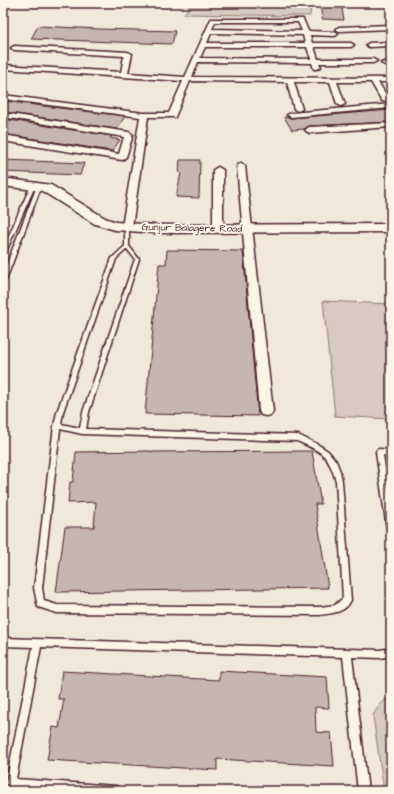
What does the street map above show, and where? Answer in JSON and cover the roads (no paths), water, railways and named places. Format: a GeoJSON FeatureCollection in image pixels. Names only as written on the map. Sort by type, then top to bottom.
{"type":"FeatureCollection","features":[{"type":"Feature","properties":{"kind":"street"},"geometry":{"type":"LineString","coordinates":[[3,97],[144,115],[172,114],[213,20],[301,20],[315,64]]}},
{"type":"Feature","properties":{"kind":"street"},"geometry":{"type":"LineString","coordinates":[[208,31],[306,33],[391,26]]}},
{"type":"Feature","properties":{"kind":"street"},"geometry":{"type":"LineString","coordinates":[[370,45],[391,44]]}},
{"type":"Feature","properties":{"kind":"street"},"geometry":{"type":"LineString","coordinates":[[202,45],[351,45]]}},
{"type":"Feature","properties":{"kind":"street"},"geometry":{"type":"LineString","coordinates":[[14,48],[128,54],[124,75]]}},
{"type":"Feature","properties":{"kind":"street"},"geometry":{"type":"LineString","coordinates":[[196,60],[315,64],[373,60]]}},
{"type":"Feature","properties":{"kind":"street"},"geometry":{"type":"LineString","coordinates":[[3,67],[187,79],[391,80]]}},
{"type":"Feature","properties":{"kind":"street"},"geometry":{"type":"LineString","coordinates":[[290,80],[298,109]]}},
{"type":"Feature","properties":{"kind":"street"},"geometry":{"type":"LineString","coordinates":[[332,80],[341,104]]}},
{"type":"Feature","properties":{"kind":"street"},"geometry":{"type":"LineString","coordinates":[[373,80],[385,99]]}},
{"type":"Feature","properties":{"kind":"street"},"geometry":{"type":"LineString","coordinates":[[291,115],[391,106]]}},
{"type":"Feature","properties":{"kind":"street"},"geometry":{"type":"LineString","coordinates":[[3,115],[129,135],[122,158],[3,138]]}},
{"type":"Feature","properties":{"kind":"street"},"geometry":{"type":"LineString","coordinates":[[127,227],[144,115]]}},
{"type":"Feature","properties":{"kind":"street"},"geometry":{"type":"LineString","coordinates":[[310,130],[391,125]]}},
{"type":"Feature","properties":{"kind":"street"},"geometry":{"type":"LineString","coordinates":[[240,166],[266,411]]}},
{"type":"Feature","properties":{"kind":"street"},"geometry":{"type":"LineString","coordinates":[[218,170],[218,229]]}},
{"type":"Feature","properties":{"kind":"street","name":"Gunjur Balagere Road"},"geometry":{"type":"LineString","coordinates":[[3,182],[46,188],[100,221],[115,226],[154,229],[391,228]]}},
{"type":"Feature","properties":{"kind":"lane"},"geometry":{"type":"LineString","coordinates":[[3,254],[36,186]]}},
{"type":"Feature","properties":{"kind":"lane"},"geometry":{"type":"LineString","coordinates":[[3,280],[36,186]]}},
{"type":"Feature","properties":{"kind":"lane"},"geometry":{"type":"LineString","coordinates":[[82,430],[86,412],[137,259],[128,246],[127,227]]}},
{"type":"Feature","properties":{"kind":"lane"},"geometry":{"type":"LineString","coordinates":[[56,426],[82,430],[298,438],[328,453],[335,465],[339,481],[347,600],[336,609],[320,611],[57,609],[41,604],[38,588],[56,426],[114,258],[128,246]]}},
{"type":"Feature","properties":{"kind":"lane"},"geometry":{"type":"LineString","coordinates":[[391,453],[379,452],[391,529]]}},
{"type":"Feature","properties":{"kind":"lane"},"geometry":{"type":"LineString","coordinates":[[3,642],[380,654],[391,652]]}},
{"type":"Feature","properties":{"kind":"lane"},"geometry":{"type":"LineString","coordinates":[[38,644],[11,783],[116,791]]}},
{"type":"Feature","properties":{"kind":"lane"},"geometry":{"type":"LineString","coordinates":[[347,653],[363,791]]}}]}
